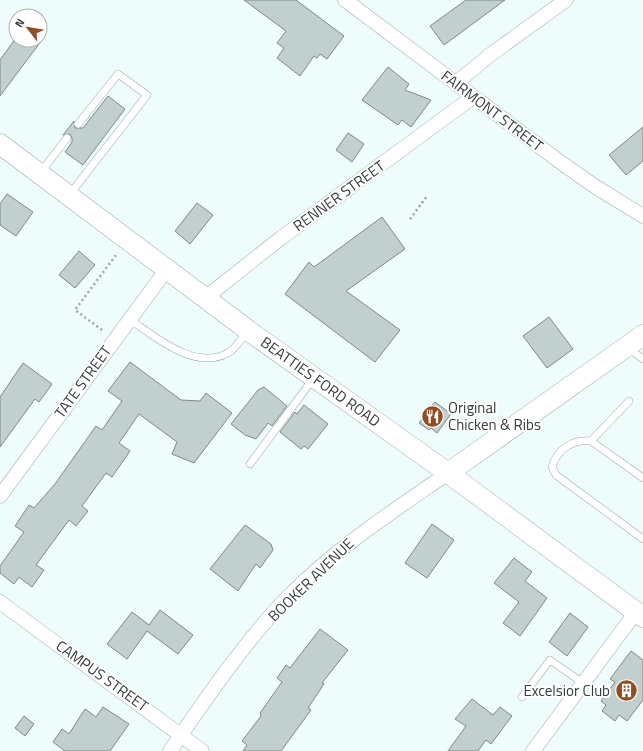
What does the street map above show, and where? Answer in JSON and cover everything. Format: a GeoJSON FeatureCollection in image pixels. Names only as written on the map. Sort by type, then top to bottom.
{"type":"FeatureCollection","features":[{"type":"Feature","properties":{"kind":"main road","name":"BEATTIES FORD ROAD"},"geometry":{"type":"LineString","coordinates":[[0,144],[249,331],[448,473],[640,614]]}},
{"type":"Feature","properties":{"kind":"main road"},"geometry":{"type":"LineString","coordinates":[[448,473],[643,335]]}},
{"type":"Feature","properties":{"kind":"street","name":"FAIRMONT STREET"},"geometry":{"type":"LineString","coordinates":[[345,0],[563,164],[596,187],[643,216]]}},
{"type":"Feature","properties":{"kind":"street"},"geometry":{"type":"LineString","coordinates":[[456,83],[490,55],[566,0]]}},
{"type":"Feature","properties":{"kind":"street","name":"RENNER STREET"},"geometry":{"type":"LineString","coordinates":[[205,298],[281,238],[473,97]]}},
{"type":"Feature","properties":{"kind":"street","name":"TATE STREET"},"geometry":{"type":"LineString","coordinates":[[0,496],[167,269]]}},
{"type":"Feature","properties":{"kind":"street","name":"BOOKER AVENUE"},"geometry":{"type":"LineString","coordinates":[[170,751],[259,630],[288,597],[354,537],[448,473]]}},
{"type":"Feature","properties":{"kind":"street","name":"CAMPUS STREET"},"geometry":{"type":"LineString","coordinates":[[0,602],[202,751]]}},
{"type":"Feature","properties":{"kind":"street"},"geometry":{"type":"LineString","coordinates":[[532,751],[583,683],[640,614]]}},
{"type":"Feature","properties":{"kind":"lane"},"geometry":{"type":"LineString","coordinates":[[69,196],[147,95],[118,74],[78,124]]}},
{"type":"Feature","properties":{"kind":"lane"},"geometry":{"type":"LineString","coordinates":[[40,174],[67,138]]}},
{"type":"Feature","properties":{"kind":"lane"},"geometry":{"type":"LineString","coordinates":[[129,320],[187,355],[212,357],[229,353],[249,331]]}},
{"type":"Feature","properties":{"kind":"lane"},"geometry":{"type":"LineString","coordinates":[[626,346],[643,359]]}},
{"type":"Feature","properties":{"kind":"lane"},"geometry":{"type":"LineString","coordinates":[[250,464],[314,378]]}},
{"type":"Feature","properties":{"kind":"lane"},"geometry":{"type":"LineString","coordinates":[[591,441],[629,401]]}},
{"type":"Feature","properties":{"kind":"lane"},"geometry":{"type":"LineString","coordinates":[[643,478],[591,441],[581,440],[568,444],[554,462],[553,472],[643,539]]}},
{"type":"Feature","properties":{"kind":"lane"},"geometry":{"type":"LineString","coordinates":[[522,697],[550,660],[583,683]]}},
{"type":"Feature","properties":{"kind":"path"},"geometry":{"type":"LineString","coordinates":[[410,219],[427,196]]}},
{"type":"Feature","properties":{"kind":"path"},"geometry":{"type":"LineString","coordinates":[[102,331],[75,310],[116,255]]}},
{"type":"Feature","properties":{"kind":"building"},"geometry":{"type":"Polygon","coordinates":[[[244,0],[296,0],[344,36],[327,59],[320,54],[317,58],[314,56],[300,76],[277,58],[284,48],[277,43],[286,31],[244,0]]]}},
{"type":"Feature","properties":{"kind":"building"},"geometry":{"type":"Polygon","coordinates":[[[466,0],[505,0],[444,45],[430,26],[466,0]]]}},
{"type":"Feature","properties":{"kind":"building"},"geometry":{"type":"Polygon","coordinates":[[[9,48],[36,48],[0,96],[0,60],[9,48]]]}},
{"type":"Feature","properties":{"kind":"building"},"geometry":{"type":"Polygon","coordinates":[[[388,67],[409,84],[405,90],[431,100],[411,127],[402,120],[398,125],[362,100],[388,67]]]}},
{"type":"Feature","properties":{"kind":"building"},"geometry":{"type":"Polygon","coordinates":[[[108,96],[125,109],[83,165],[65,152],[72,142],[72,138],[70,134],[63,135],[74,121],[75,128],[83,128],[108,96]]]}},
{"type":"Feature","properties":{"kind":"building"},"geometry":{"type":"Polygon","coordinates":[[[643,127],[643,161],[626,175],[609,155],[643,127]]]}},
{"type":"Feature","properties":{"kind":"building"},"geometry":{"type":"Polygon","coordinates":[[[348,133],[364,144],[352,162],[336,150],[348,133]]]}},
{"type":"Feature","properties":{"kind":"building"},"geometry":{"type":"Polygon","coordinates":[[[7,194],[33,212],[16,236],[0,225],[0,204],[7,194]]]}},
{"type":"Feature","properties":{"kind":"building"},"geometry":{"type":"Polygon","coordinates":[[[197,203],[213,215],[190,244],[175,231],[197,203]]]}},
{"type":"Feature","properties":{"kind":"building"},"geometry":{"type":"Polygon","coordinates":[[[382,217],[405,249],[346,291],[400,330],[375,362],[285,294],[309,262],[314,267],[382,217]]]}},
{"type":"Feature","properties":{"kind":"building"},"geometry":{"type":"Polygon","coordinates":[[[79,251],[95,265],[75,288],[59,275],[79,251]]]}},
{"type":"Feature","properties":{"kind":"building"},"geometry":{"type":"Polygon","coordinates":[[[549,317],[573,349],[547,368],[523,336],[549,317]]]}},
{"type":"Feature","properties":{"kind":"building"},"geometry":{"type":"Polygon","coordinates":[[[130,362],[181,400],[200,401],[206,393],[232,413],[194,463],[172,454],[177,442],[139,414],[119,443],[130,451],[112,477],[106,473],[82,506],[88,511],[76,526],[69,520],[36,565],[44,570],[32,587],[19,577],[14,584],[0,573],[0,566],[24,532],[15,526],[29,505],[34,508],[55,484],[96,426],[102,430],[122,401],[108,391],[130,362]]]}},
{"type":"Feature","properties":{"kind":"building"},"geometry":{"type":"Polygon","coordinates":[[[23,363],[52,384],[39,402],[35,399],[0,447],[0,397],[23,363]]]}},
{"type":"Feature","properties":{"kind":"building"},"geometry":{"type":"Polygon","coordinates":[[[264,387],[287,406],[272,426],[268,423],[256,439],[245,435],[231,424],[258,390],[264,387]]]}},
{"type":"Feature","properties":{"kind":"building","name":"Original Chicken & Ribs"},"geometry":{"type":"Polygon","coordinates":[[[435,402],[451,414],[437,433],[431,428],[429,430],[419,423],[435,402]]]}},
{"type":"Feature","properties":{"kind":"building"},"geometry":{"type":"Polygon","coordinates":[[[304,405],[328,424],[308,449],[304,446],[301,449],[280,432],[295,412],[297,414],[304,405]]]}},
{"type":"Feature","properties":{"kind":"building"},"geometry":{"type":"Polygon","coordinates":[[[432,524],[454,540],[427,578],[405,563],[432,524]]]}},
{"type":"Feature","properties":{"kind":"building"},"geometry":{"type":"Polygon","coordinates":[[[245,525],[271,544],[273,550],[260,568],[256,564],[238,591],[210,569],[245,525]]]}},
{"type":"Feature","properties":{"kind":"building"},"geometry":{"type":"Polygon","coordinates":[[[514,558],[532,572],[525,581],[547,598],[520,636],[503,623],[519,602],[494,583],[514,558]]]}},
{"type":"Feature","properties":{"kind":"building"},"geometry":{"type":"Polygon","coordinates":[[[160,610],[193,635],[178,654],[147,631],[127,659],[107,644],[132,612],[149,625],[160,610]]]}},
{"type":"Feature","properties":{"kind":"building"},"geometry":{"type":"Polygon","coordinates":[[[570,613],[588,627],[567,656],[549,642],[570,613]]]}},
{"type":"Feature","properties":{"kind":"building"},"geometry":{"type":"Polygon","coordinates":[[[320,629],[348,650],[322,683],[324,684],[308,708],[311,710],[281,751],[243,751],[247,745],[242,741],[261,716],[260,713],[282,682],[277,678],[286,665],[290,668],[320,629]]]}},
{"type":"Feature","properties":{"kind":"building","name":"Excelsior Club"},"geometry":{"type":"Polygon","coordinates":[[[631,651],[643,660],[643,700],[627,721],[619,715],[615,721],[602,711],[606,705],[601,701],[615,682],[610,679],[631,651]]]}},
{"type":"Feature","properties":{"kind":"building"},"geometry":{"type":"Polygon","coordinates":[[[472,699],[493,715],[500,707],[512,716],[491,744],[486,740],[478,751],[448,751],[466,726],[455,719],[472,699]]]}},
{"type":"Feature","properties":{"kind":"building"},"geometry":{"type":"Polygon","coordinates":[[[103,707],[129,724],[110,751],[65,751],[53,742],[62,729],[69,734],[85,709],[96,717],[103,707]]]}},
{"type":"Feature","properties":{"kind":"building"},"geometry":{"type":"Polygon","coordinates":[[[24,716],[34,724],[25,736],[15,728],[24,716]]]}},
{"type":"Feature","properties":{"kind":"place","name":"Original Chicken & Ribs"},"geometry":{"type":"Point","coordinates":[433,417]}},
{"type":"Feature","properties":{"kind":"place","name":"Excelsior Club"},"geometry":{"type":"Point","coordinates":[626,691]}}]}
